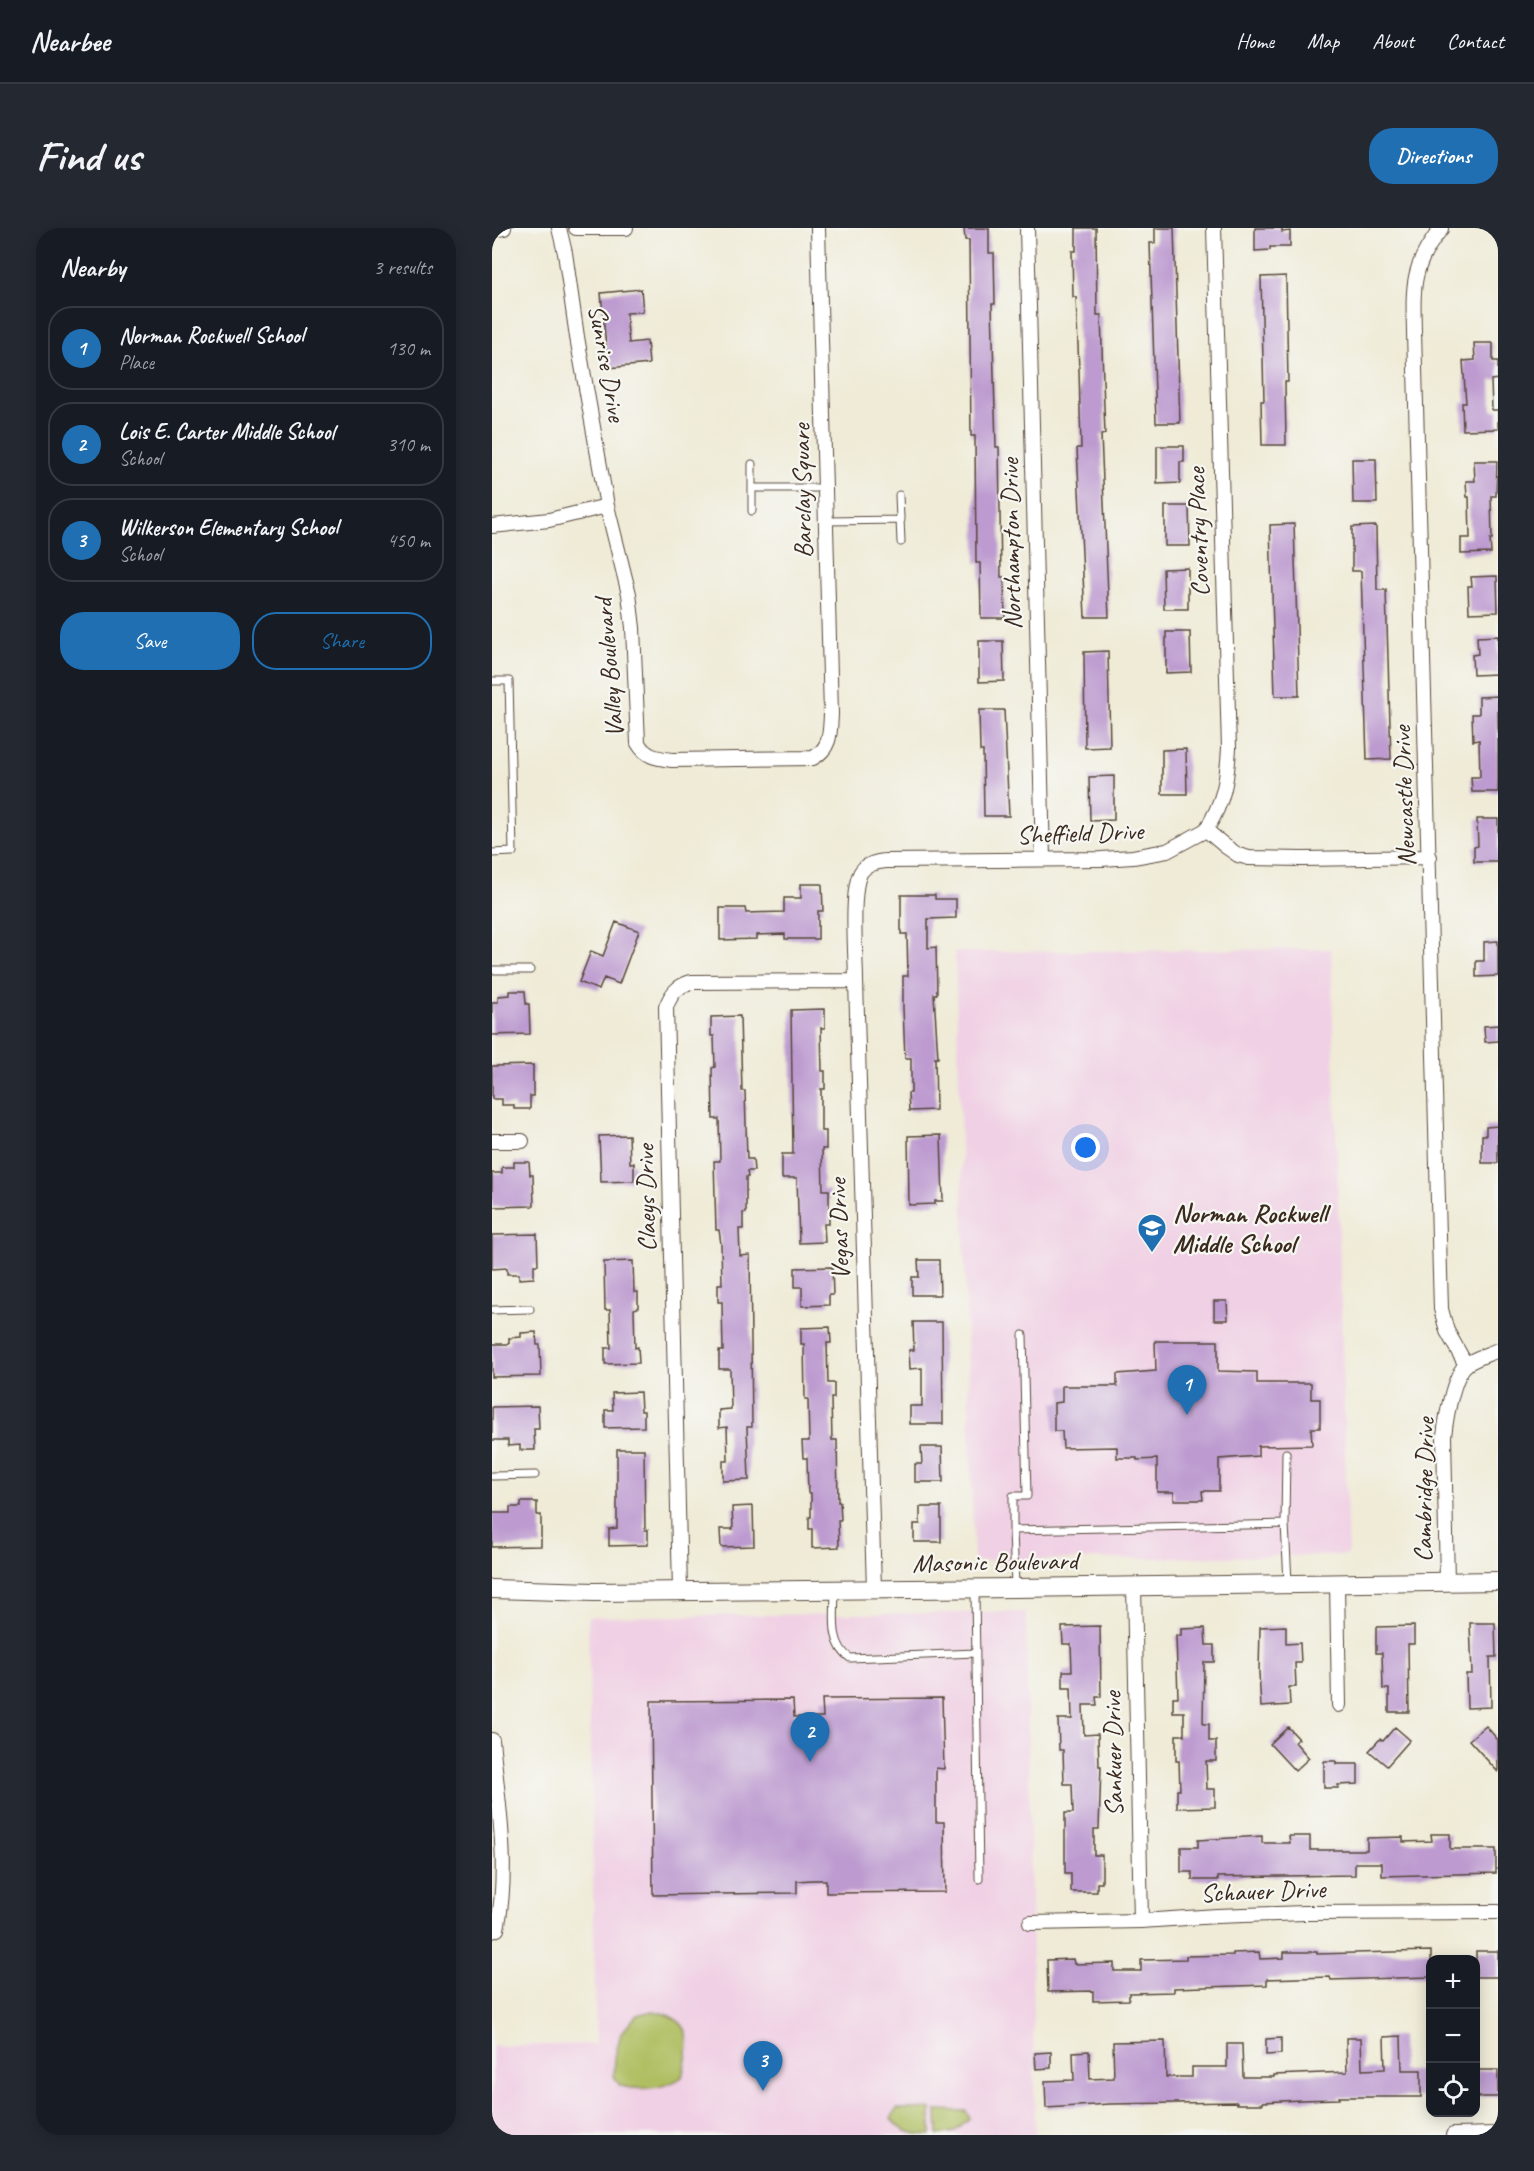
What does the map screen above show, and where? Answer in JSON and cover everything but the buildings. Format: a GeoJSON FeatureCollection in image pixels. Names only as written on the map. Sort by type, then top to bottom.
{"type":"FeatureCollection","features":[{"type":"Feature","properties":{"kind":"street"},"geometry":{"type":"LineString","coordinates":[[492,230],[504,228]]}},
{"type":"Feature","properties":{"kind":"street","name":"Sunrise Drive"},"geometry":{"type":"LineString","coordinates":[[559,228],[607,506]]}},
{"type":"Feature","properties":{"kind":"street"},"geometry":{"type":"LineString","coordinates":[[576,228],[626,228]]}},
{"type":"Feature","properties":{"kind":"street","name":"Barclay Square"},"geometry":{"type":"LineString","coordinates":[[818,228],[831,714],[830,731],[823,752]]}},
{"type":"Feature","properties":{"kind":"street","name":"Northampton Drive"},"geometry":{"type":"LineString","coordinates":[[1027,228],[1043,859]]}},
{"type":"Feature","properties":{"kind":"street","name":"Coventry Place"},"geometry":{"type":"LineString","coordinates":[[1206,830],[1216,814],[1226,787],[1229,748],[1214,228]]}},
{"type":"Feature","properties":{"kind":"street","name":"Newcastle Drive"},"geometry":{"type":"LineString","coordinates":[[1442,228],[1423,255],[1415,275],[1413,290],[1441,1309],[1448,1331],[1466,1365]]}},
{"type":"Feature","properties":{"kind":"street"},"geometry":{"type":"LineString","coordinates":[[492,526],[549,520],[607,506]]}},
{"type":"Feature","properties":{"kind":"street","name":"Valley Boulevard"},"geometry":{"type":"LineString","coordinates":[[607,506],[629,594],[637,688],[636,734],[643,752],[655,758],[672,760],[813,758],[823,752]]}},
{"type":"Feature","properties":{"kind":"street"},"geometry":{"type":"LineString","coordinates":[[1206,830],[1238,855],[1249,858],[1302,860],[1430,857]]}},
{"type":"Feature","properties":{"kind":"street","name":"Sheffield Drive"},"geometry":{"type":"LineString","coordinates":[[863,869],[885,861],[1101,860],[1151,855],[1167,851],[1206,830]]}},
{"type":"Feature","properties":{"kind":"street","name":"Vegas Drive"},"geometry":{"type":"LineString","coordinates":[[863,869],[859,875],[856,890],[856,981],[874,1589]]}},
{"type":"Feature","properties":{"kind":"street","name":"Claeys Drive"},"geometry":{"type":"LineString","coordinates":[[680,1590],[666,1007],[670,995],[683,984],[691,982],[856,981]]}},
{"type":"Feature","properties":{"kind":"street"},"geometry":{"type":"LineString","coordinates":[[492,1141],[522,1141]]}},
{"type":"Feature","properties":{"kind":"street"},"geometry":{"type":"LineString","coordinates":[[1466,1365],[1498,1350]]}},
{"type":"Feature","properties":{"kind":"street","name":"Cambridge Drive"},"geometry":{"type":"LineString","coordinates":[[1448,1582],[1444,1436],[1453,1392],[1466,1365]]}},
{"type":"Feature","properties":{"kind":"street","name":"Masonic Boulevard"},"geometry":{"type":"LineString","coordinates":[[492,1589],[594,1592],[1498,1581]]}},
{"type":"Feature","properties":{"kind":"street"},"geometry":{"type":"LineString","coordinates":[[1337,1583],[1339,1705]]}},
{"type":"Feature","properties":{"kind":"street","name":"Sankuer Drive"},"geometry":{"type":"LineString","coordinates":[[1134,1586],[1141,1921]]}},
{"type":"Feature","properties":{"kind":"street"},"geometry":{"type":"LineString","coordinates":[[492,1740],[504,1877],[502,1905],[495,1930]]}},
{"type":"Feature","properties":{"kind":"street","name":"Schauer Drive"},"geometry":{"type":"LineString","coordinates":[[1030,1923],[1141,1921],[1304,1913],[1498,1912]]}},
{"type":"Feature","properties":{"kind":"street"},"geometry":{"type":"LineString","coordinates":[[1453,2135],[1498,2134]]}},
{"type":"Feature","properties":{"kind":"lane"},"geometry":{"type":"LineString","coordinates":[[752,464],[752,511]]}},
{"type":"Feature","properties":{"kind":"lane"},"geometry":{"type":"LineString","coordinates":[[752,488],[826,488]]}},
{"type":"Feature","properties":{"kind":"lane"},"geometry":{"type":"LineString","coordinates":[[899,495],[902,542]]}},
{"type":"Feature","properties":{"kind":"lane"},"geometry":{"type":"LineString","coordinates":[[827,521],[901,520]]}},
{"type":"Feature","properties":{"kind":"lane"},"geometry":{"type":"LineString","coordinates":[[492,681],[509,681],[513,852],[492,853]]}},
{"type":"Feature","properties":{"kind":"lane"},"geometry":{"type":"LineString","coordinates":[[492,970],[530,970]]}},
{"type":"Feature","properties":{"kind":"lane"},"geometry":{"type":"LineString","coordinates":[[492,1310],[530,1309]]}},
{"type":"Feature","properties":{"kind":"lane"},"geometry":{"type":"LineString","coordinates":[[1015,1588],[1013,1496],[1028,1496],[1023,1335]]}},
{"type":"Feature","properties":{"kind":"lane"},"geometry":{"type":"LineString","coordinates":[[1287,1453],[1285,1524],[1288,1584]]}},
{"type":"Feature","properties":{"kind":"lane"},"geometry":{"type":"LineString","coordinates":[[492,1476],[535,1475]]}},
{"type":"Feature","properties":{"kind":"lane"},"geometry":{"type":"LineString","coordinates":[[1014,1530],[1285,1524]]}},
{"type":"Feature","properties":{"kind":"lane"},"geometry":{"type":"LineString","coordinates":[[975,1588],[979,1879]]}},
{"type":"Feature","properties":{"kind":"lane"},"geometry":{"type":"LineString","coordinates":[[835,1589],[838,1645],[850,1658],[976,1653]]}},
{"type":"Feature","properties":{"kind":"shaded area","name":"Norman Rockwell Middle School"},"geometry":{"type":"Polygon","coordinates":[[[1331,949],[1348,1555],[974,1561],[955,952],[1331,949]]]}},
{"type":"Feature","properties":{"kind":"shaded area"},"geometry":{"type":"Polygon","coordinates":[[[1026,1612],[1035,2135],[492,2135],[492,2046],[596,2044],[588,1617],[1026,1612]]]}},
{"type":"Feature","properties":{"kind":"green space"},"geometry":{"type":"Polygon","coordinates":[[[653,2011],[677,2020],[687,2034],[687,2053],[682,2077],[669,2084],[653,2088],[620,2086],[614,2076],[615,2057],[621,2033],[637,2015],[653,2011]]]}},
{"type":"Feature","properties":{"kind":"green space"},"geometry":{"type":"Polygon","coordinates":[[[897,2109],[931,2109],[931,2135],[914,2133],[899,2127],[891,2118],[897,2109]]]}},
{"type":"Feature","properties":{"kind":"green space"},"geometry":{"type":"Polygon","coordinates":[[[937,2110],[966,2111],[970,2119],[954,2132],[938,2135],[937,2110]]]}},
{"type":"Feature","properties":{"kind":"place","name":"Norman Rockwell Middle School"},"geometry":{"type":"Point","coordinates":[1152,1254]}},
{"type":"Feature","properties":{"kind":"place","name":"Norman Rockwell School"},"geometry":{"type":"Point","coordinates":[1187,1415]}},
{"type":"Feature","properties":{"kind":"place","name":"Lois E. Carter Middle School"},"geometry":{"type":"Point","coordinates":[810,1762]}},
{"type":"Feature","properties":{"kind":"place","name":"Wilkerson Elementary School"},"geometry":{"type":"Point","coordinates":[763,2091]}}]}
